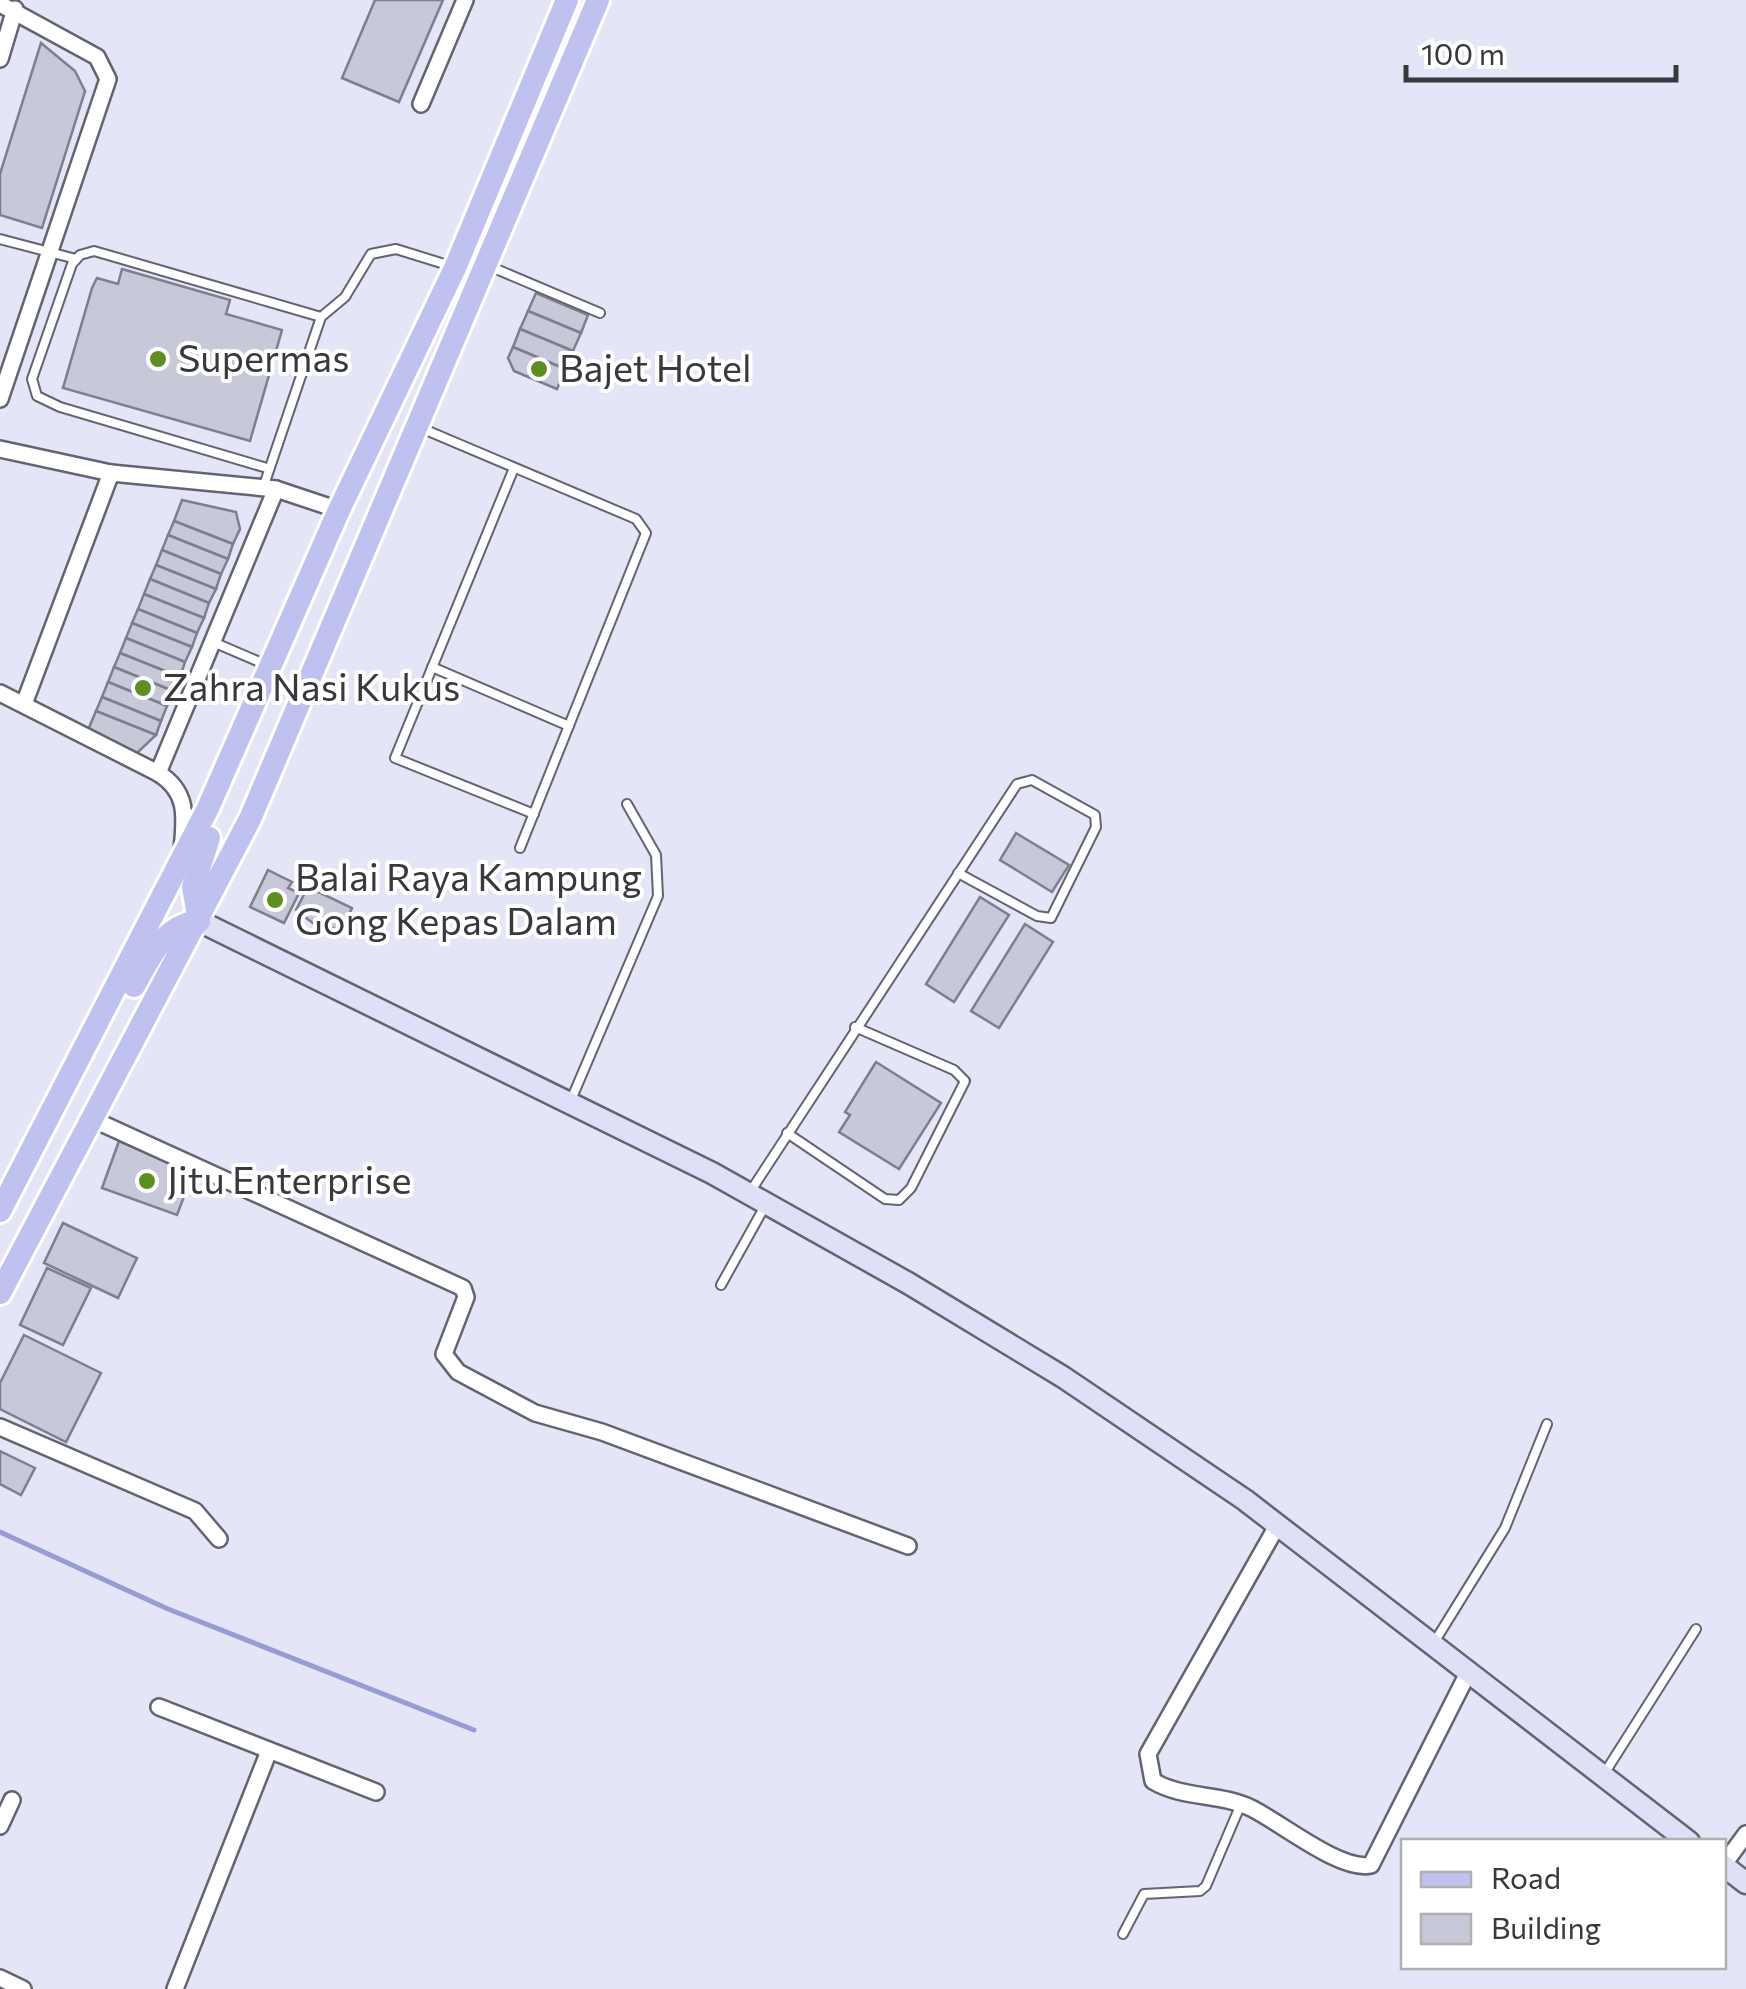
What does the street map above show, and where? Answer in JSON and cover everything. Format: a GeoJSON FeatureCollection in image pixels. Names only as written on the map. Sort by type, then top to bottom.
{"type":"FeatureCollection","features":[{"type":"Feature","properties":{"kind":"main road"},"geometry":{"type":"LineString","coordinates":[[0,1293],[250,818],[598,0]]}},
{"type":"Feature","properties":{"kind":"main road"},"geometry":{"type":"LineString","coordinates":[[0,1211],[181,864],[340,510],[456,268],[563,1]]}},
{"type":"Feature","properties":{"kind":"main road"},"geometry":{"type":"LineString","coordinates":[[198,921],[192,887],[201,854],[244,759],[245,724]]}},
{"type":"Feature","properties":{"kind":"main road"},"geometry":{"type":"LineString","coordinates":[[69,1078],[102,1041],[162,939],[174,928],[198,921],[571,1100],[758,1198],[1072,1383],[1169,1445],[1686,1839]]}},
{"type":"Feature","properties":{"kind":"main road"},"geometry":{"type":"LineString","coordinates":[[1726,1867],[1746,1883]]}},
{"type":"Feature","properties":{"kind":"street"},"geometry":{"type":"LineString","coordinates":[[421,104],[465,0]]}},
{"type":"Feature","properties":{"kind":"street"},"geometry":{"type":"LineString","coordinates":[[0,59],[8,6],[98,57],[108,79],[0,399]]}},
{"type":"Feature","properties":{"kind":"street"},"geometry":{"type":"LineString","coordinates":[[0,450],[111,473],[270,488],[340,510]]}},
{"type":"Feature","properties":{"kind":"street"},"geometry":{"type":"LineString","coordinates":[[24,704],[111,473]]}},
{"type":"Feature","properties":{"kind":"street"},"geometry":{"type":"LineString","coordinates":[[158,774],[213,642],[270,488]]}},
{"type":"Feature","properties":{"kind":"street"},"geometry":{"type":"LineString","coordinates":[[0,693],[158,774],[177,789],[186,812],[181,864]]}},
{"type":"Feature","properties":{"kind":"street"},"geometry":{"type":"LineString","coordinates":[[92,1120],[465,1291],[444,1354],[458,1372],[535,1413],[602,1432],[908,1546]]}},
{"type":"Feature","properties":{"kind":"street"},"geometry":{"type":"LineString","coordinates":[[0,1428],[196,1511],[219,1539]]}},
{"type":"Feature","properties":{"kind":"street"},"geometry":{"type":"LineString","coordinates":[[1277,1526],[1146,1759],[1153,1781],[1168,1790],[1240,1804],[1340,1860],[1371,1865],[1468,1673]]}},
{"type":"Feature","properties":{"kind":"street"},"geometry":{"type":"LineString","coordinates":[[159,1707],[376,1792]]}},
{"type":"Feature","properties":{"kind":"street"},"geometry":{"type":"LineString","coordinates":[[175,1989],[269,1751]]}},
{"type":"Feature","properties":{"kind":"street"},"geometry":{"type":"LineString","coordinates":[[0,1826],[12,1800]]}},
{"type":"Feature","properties":{"kind":"street"},"geometry":{"type":"LineString","coordinates":[[1726,1862],[1746,1834]]}},
{"type":"Feature","properties":{"kind":"street"},"geometry":{"type":"LineString","coordinates":[[0,1978],[23,1989]]}},
{"type":"Feature","properties":{"kind":"lane"},"geometry":{"type":"LineString","coordinates":[[0,239],[76,260]]}},
{"type":"Feature","properties":{"kind":"lane"},"geometry":{"type":"LineString","coordinates":[[270,488],[267,468],[320,316],[345,296],[370,254],[396,248],[456,268]]}},
{"type":"Feature","properties":{"kind":"lane"},"geometry":{"type":"LineString","coordinates":[[267,468],[60,407],[36,396],[32,379],[76,260],[87,252],[108,254],[320,316]]}},
{"type":"Feature","properties":{"kind":"lane"},"geometry":{"type":"LineString","coordinates":[[485,265],[600,313]]}},
{"type":"Feature","properties":{"kind":"lane"},"geometry":{"type":"LineString","coordinates":[[417,426],[636,519],[646,533],[520,848]]}},
{"type":"Feature","properties":{"kind":"lane"},"geometry":{"type":"LineString","coordinates":[[514,468],[395,758],[534,814]]}},
{"type":"Feature","properties":{"kind":"lane"},"geometry":{"type":"LineString","coordinates":[[213,642],[270,666]]}},
{"type":"Feature","properties":{"kind":"lane"},"geometry":{"type":"LineString","coordinates":[[432,667],[569,726]]}},
{"type":"Feature","properties":{"kind":"lane"},"geometry":{"type":"LineString","coordinates":[[722,1285],[787,1133],[958,873],[1024,779],[1095,815],[1096,827],[1051,918],[1037,916],[958,873]]}},
{"type":"Feature","properties":{"kind":"lane"},"geometry":{"type":"LineString","coordinates":[[571,1100],[658,896],[656,855],[626,804]]}},
{"type":"Feature","properties":{"kind":"lane"},"geometry":{"type":"LineString","coordinates":[[787,1133],[885,1199],[899,1200],[911,1188],[965,1081],[954,1070],[855,1028]]}},
{"type":"Feature","properties":{"kind":"lane"},"geometry":{"type":"LineString","coordinates":[[1431,1645],[1468,1593],[1505,1528],[1546,1424]]}},
{"type":"Feature","properties":{"kind":"lane"},"geometry":{"type":"LineString","coordinates":[[1602,1778],[1696,1629]]}},
{"type":"Feature","properties":{"kind":"lane"},"geometry":{"type":"LineString","coordinates":[[1124,1934],[1144,1894],[1200,1891],[1206,1886],[1240,1804]]}},
{"type":"Feature","properties":{"kind":"building"},"geometry":{"type":"Polygon","coordinates":[[[375,0],[443,0],[399,102],[342,78],[375,0]]]}},
{"type":"Feature","properties":{"kind":"building"},"geometry":{"type":"Polygon","coordinates":[[[41,43],[75,71],[85,91],[42,228],[0,215],[0,174],[41,43]]]}},
{"type":"Feature","properties":{"kind":"building"},"geometry":{"type":"Polygon","coordinates":[[[122,269],[230,300],[226,314],[282,330],[250,441],[63,388],[92,288],[97,278],[118,284],[122,269]]]}},
{"type":"Feature","properties":{"kind":"building"},"geometry":{"type":"Polygon","coordinates":[[[536,293],[588,315],[581,333],[528,311],[536,293]]]}},
{"type":"Feature","properties":{"kind":"building"},"geometry":{"type":"Polygon","coordinates":[[[528,311],[581,333],[573,351],[520,329],[528,311]]]}},
{"type":"Feature","properties":{"kind":"building"},"geometry":{"type":"Polygon","coordinates":[[[520,329],[573,351],[565,369],[513,347],[520,329]]]}},
{"type":"Feature","properties":{"kind":"building"},"geometry":{"type":"Polygon","coordinates":[[[513,347],[565,369],[557,389],[514,371],[508,358],[513,347]]]}},
{"type":"Feature","properties":{"kind":"building"},"geometry":{"type":"Polygon","coordinates":[[[182,500],[236,512],[240,529],[233,544],[174,521],[182,500]]]}},
{"type":"Feature","properties":{"kind":"building"},"geometry":{"type":"Polygon","coordinates":[[[174,521],[233,544],[228,559],[168,535],[174,521]]]}},
{"type":"Feature","properties":{"kind":"building"},"geometry":{"type":"Polygon","coordinates":[[[168,535],[228,559],[221,574],[162,550],[168,535]]]}},
{"type":"Feature","properties":{"kind":"building"},"geometry":{"type":"Polygon","coordinates":[[[162,550],[221,574],[216,589],[156,565],[162,550]]]}},
{"type":"Feature","properties":{"kind":"building"},"geometry":{"type":"Polygon","coordinates":[[[156,565],[216,589],[209,603],[150,579],[156,565]]]}},
{"type":"Feature","properties":{"kind":"building"},"geometry":{"type":"Polygon","coordinates":[[[150,579],[209,603],[204,618],[144,594],[150,579]]]}},
{"type":"Feature","properties":{"kind":"building"},"geometry":{"type":"Polygon","coordinates":[[[144,594],[204,618],[197,633],[138,609],[144,594]]]}},
{"type":"Feature","properties":{"kind":"building"},"geometry":{"type":"Polygon","coordinates":[[[138,609],[197,633],[192,647],[132,623],[138,609]]]}},
{"type":"Feature","properties":{"kind":"building"},"geometry":{"type":"Polygon","coordinates":[[[132,623],[192,647],[185,662],[126,638],[132,623]]]}},
{"type":"Feature","properties":{"kind":"building"},"geometry":{"type":"Polygon","coordinates":[[[126,638],[185,662],[180,677],[120,653],[126,638]]]}},
{"type":"Feature","properties":{"kind":"building"},"geometry":{"type":"Polygon","coordinates":[[[120,653],[180,677],[173,691],[114,667],[120,653]]]}},
{"type":"Feature","properties":{"kind":"building"},"geometry":{"type":"Polygon","coordinates":[[[114,667],[173,691],[167,706],[108,682],[114,667]]]}},
{"type":"Feature","properties":{"kind":"building"},"geometry":{"type":"Polygon","coordinates":[[[108,682],[167,706],[161,721],[102,697],[108,682]]]}},
{"type":"Feature","properties":{"kind":"building"},"geometry":{"type":"Polygon","coordinates":[[[102,697],[161,721],[156,735],[96,711],[102,697]]]}},
{"type":"Feature","properties":{"kind":"building"},"geometry":{"type":"Polygon","coordinates":[[[96,711],[156,735],[136,754],[88,730],[96,711]]]}},
{"type":"Feature","properties":{"kind":"building"},"geometry":{"type":"Polygon","coordinates":[[[1016,833],[1069,865],[1052,892],[1000,860],[1016,833]]]}},
{"type":"Feature","properties":{"kind":"building","name":"Balai Raya Kampung Gong Kepas Dalam"},"geometry":{"type":"Polygon","coordinates":[[[268,870],[292,882],[288,888],[299,893],[284,923],[250,907],[268,870]]]}},
{"type":"Feature","properties":{"kind":"building"},"geometry":{"type":"Polygon","coordinates":[[[308,887],[352,908],[341,932],[326,925],[323,931],[296,910],[308,887]]]}},
{"type":"Feature","properties":{"kind":"building"},"geometry":{"type":"Polygon","coordinates":[[[980,897],[1009,915],[954,1002],[926,984],[980,897]]]}},
{"type":"Feature","properties":{"kind":"building"},"geometry":{"type":"Polygon","coordinates":[[[1025,924],[1053,942],[999,1028],[971,1011],[1025,924]]]}},
{"type":"Feature","properties":{"kind":"building"},"geometry":{"type":"Polygon","coordinates":[[[876,1062],[941,1103],[899,1169],[839,1132],[850,1115],[845,1112],[876,1062]]]}},
{"type":"Feature","properties":{"kind":"building","name":"Jitu Enterprise"},"geometry":{"type":"Polygon","coordinates":[[[119,1141],[193,1173],[177,1215],[102,1188],[119,1141]]]}},
{"type":"Feature","properties":{"kind":"building"},"geometry":{"type":"Polygon","coordinates":[[[63,1223],[137,1258],[118,1298],[44,1263],[63,1223]]]}},
{"type":"Feature","properties":{"kind":"building"},"geometry":{"type":"Polygon","coordinates":[[[47,1268],[91,1288],[63,1345],[20,1325],[47,1268]]]}},
{"type":"Feature","properties":{"kind":"building"},"geometry":{"type":"Polygon","coordinates":[[[24,1335],[101,1373],[66,1442],[0,1409],[0,1383],[24,1335]]]}},
{"type":"Feature","properties":{"kind":"building"},"geometry":{"type":"Polygon","coordinates":[[[0,1451],[35,1468],[21,1495],[0,1484],[0,1451]]]}},
{"type":"Feature","properties":{"kind":"waterway"},"geometry":{"type":"LineString","coordinates":[[0,1532],[168,1609],[474,1730]]}},
{"type":"Feature","properties":{"kind":"place","name":"Supermas"},"geometry":{"type":"Point","coordinates":[158,359]}},
{"type":"Feature","properties":{"kind":"place","name":"Bajet Hotel"},"geometry":{"type":"Point","coordinates":[539,369]}},
{"type":"Feature","properties":{"kind":"place","name":"Zahra Nasi Kukus"},"geometry":{"type":"Point","coordinates":[143,688]}},
{"type":"Feature","properties":{"kind":"place","name":"Balai Raya Kampung Gong Kepas Dalam"},"geometry":{"type":"Point","coordinates":[275,900]}},
{"type":"Feature","properties":{"kind":"place","name":"Jitu Enterprise"},"geometry":{"type":"Point","coordinates":[147,1181]}}]}
